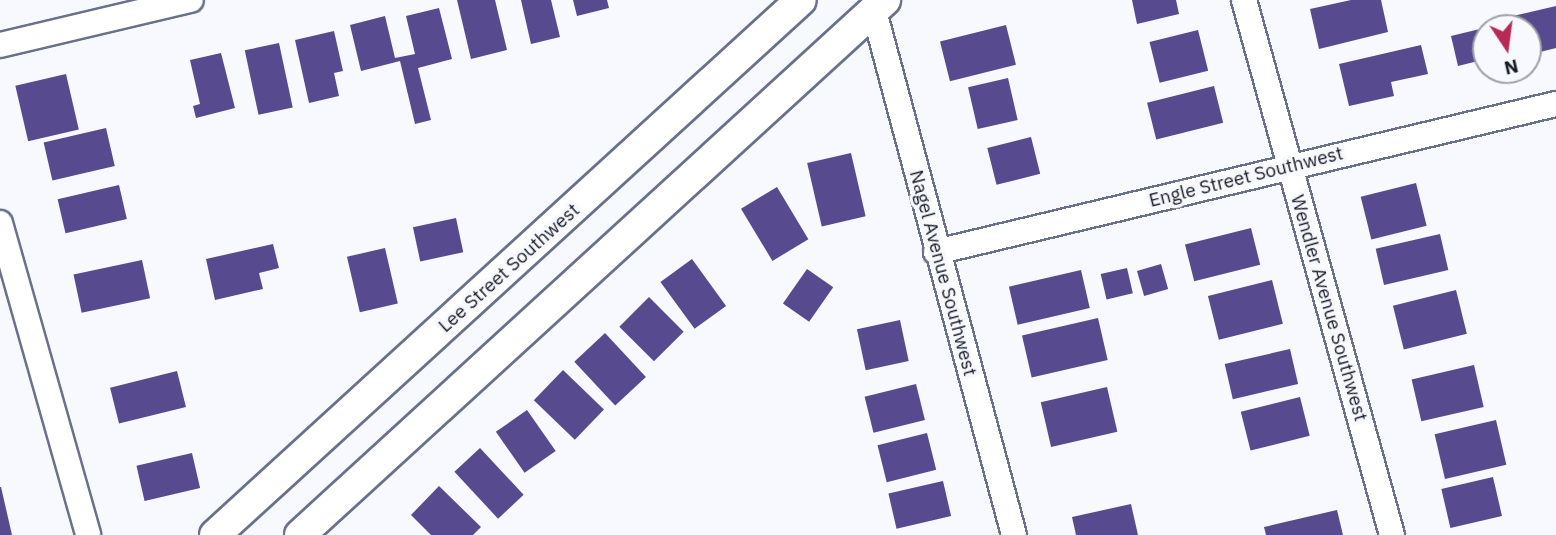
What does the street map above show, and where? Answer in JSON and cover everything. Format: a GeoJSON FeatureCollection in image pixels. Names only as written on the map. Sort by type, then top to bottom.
{"type":"FeatureCollection","features":[{"type":"Feature","properties":{"kind":"street"},"geometry":{"type":"LineString","coordinates":[[0,45],[191,0]]}},
{"type":"Feature","properties":{"kind":"street","name":"Lee Street Southwest"},"geometry":{"type":"LineString","coordinates":[[215,535],[801,0]]}},
{"type":"Feature","properties":{"kind":"street","name":"Wendler Avenue Southwest"},"geometry":{"type":"LineString","coordinates":[[1244,0],[1392,535]]}},
{"type":"Feature","properties":{"kind":"street"},"geometry":{"type":"LineString","coordinates":[[300,535],[879,6]]}},
{"type":"Feature","properties":{"kind":"street","name":"Nagel Avenue Southwest"},"geometry":{"type":"LineString","coordinates":[[879,6],[936,252],[1014,535]]}},
{"type":"Feature","properties":{"kind":"street","name":"Engle Street Southwest"},"geometry":{"type":"LineString","coordinates":[[936,252],[1556,104]]}},
{"type":"Feature","properties":{"kind":"street"},"geometry":{"type":"LineString","coordinates":[[0,223],[88,535]]}},
{"type":"Feature","properties":{"kind":"building"},"geometry":{"type":"Polygon","coordinates":[[[457,0],[495,0],[507,50],[471,59],[457,0]]]}},
{"type":"Feature","properties":{"kind":"building"},"geometry":{"type":"Polygon","coordinates":[[[521,0],[551,0],[560,37],[531,44],[521,0]]]}},
{"type":"Feature","properties":{"kind":"building"},"geometry":{"type":"Polygon","coordinates":[[[573,0],[607,0],[609,8],[577,16],[573,0]]]}},
{"type":"Feature","properties":{"kind":"building"},"geometry":{"type":"Polygon","coordinates":[[[1132,0],[1176,0],[1179,14],[1137,24],[1132,0]]]}},
{"type":"Feature","properties":{"kind":"building"},"geometry":{"type":"Polygon","coordinates":[[[1351,0],[1381,0],[1388,32],[1319,49],[1310,9],[1351,0]]]}},
{"type":"Feature","properties":{"kind":"building"},"geometry":{"type":"Polygon","coordinates":[[[1556,6],[1556,48],[1542,52],[1542,14],[1522,14],[1556,6]]]}},
{"type":"Feature","properties":{"kind":"building"},"geometry":{"type":"Polygon","coordinates":[[[439,8],[452,59],[418,68],[431,120],[415,124],[400,61],[361,71],[350,25],[385,16],[395,58],[415,54],[406,16],[439,8]]]}},
{"type":"Feature","properties":{"kind":"building"},"geometry":{"type":"Polygon","coordinates":[[[1006,25],[1016,65],[950,81],[940,41],[1006,25]]]}},
{"type":"Feature","properties":{"kind":"building"},"geometry":{"type":"Polygon","coordinates":[[[1198,30],[1208,71],[1160,83],[1149,42],[1198,30]]]}},
{"type":"Feature","properties":{"kind":"building"},"geometry":{"type":"Polygon","coordinates":[[[334,31],[343,71],[334,73],[339,96],[309,103],[295,40],[334,31]]]}},
{"type":"Feature","properties":{"kind":"building"},"geometry":{"type":"Polygon","coordinates":[[[1472,31],[1472,62],[1458,66],[1451,36],[1472,31]]]}},
{"type":"Feature","properties":{"kind":"building"},"geometry":{"type":"Polygon","coordinates":[[[279,43],[293,108],[258,115],[245,50],[279,43]]]}},
{"type":"Feature","properties":{"kind":"building"},"geometry":{"type":"Polygon","coordinates":[[[1421,45],[1428,74],[1391,82],[1394,96],[1349,106],[1339,64],[1421,45]]]}},
{"type":"Feature","properties":{"kind":"building"},"geometry":{"type":"Polygon","coordinates":[[[221,53],[235,108],[196,118],[193,106],[200,104],[190,60],[221,53]]]}},
{"type":"Feature","properties":{"kind":"building"},"geometry":{"type":"Polygon","coordinates":[[[66,74],[79,130],[28,141],[15,86],[66,74]]]}},
{"type":"Feature","properties":{"kind":"building"},"geometry":{"type":"Polygon","coordinates":[[[1008,78],[1018,120],[978,129],[968,87],[1008,78]]]}},
{"type":"Feature","properties":{"kind":"building"},"geometry":{"type":"Polygon","coordinates":[[[1214,86],[1223,123],[1156,140],[1147,103],[1214,86]]]}},
{"type":"Feature","properties":{"kind":"building"},"geometry":{"type":"Polygon","coordinates":[[[106,128],[115,166],[52,180],[44,142],[106,128]]]}},
{"type":"Feature","properties":{"kind":"building"},"geometry":{"type":"Polygon","coordinates":[[[1031,137],[1040,174],[997,185],[987,148],[1031,137]]]}},
{"type":"Feature","properties":{"kind":"building"},"geometry":{"type":"Polygon","coordinates":[[[851,153],[866,216],[822,226],[807,163],[851,153]]]}},
{"type":"Feature","properties":{"kind":"building"},"geometry":{"type":"Polygon","coordinates":[[[1416,183],[1427,226],[1371,239],[1361,197],[1416,183]]]}},
{"type":"Feature","properties":{"kind":"building"},"geometry":{"type":"Polygon","coordinates":[[[119,185],[127,219],[65,233],[58,199],[119,185]]]}},
{"type":"Feature","properties":{"kind":"building"},"geometry":{"type":"Polygon","coordinates":[[[777,187],[808,239],[772,261],[741,209],[777,187]]]}},
{"type":"Feature","properties":{"kind":"building"},"geometry":{"type":"Polygon","coordinates":[[[456,218],[463,252],[420,261],[413,227],[456,218]]]}},
{"type":"Feature","properties":{"kind":"building"},"geometry":{"type":"Polygon","coordinates":[[[1251,228],[1260,265],[1194,281],[1185,244],[1251,228]]]}},
{"type":"Feature","properties":{"kind":"building"},"geometry":{"type":"Polygon","coordinates":[[[1440,234],[1448,270],[1384,285],[1376,249],[1440,234]]]}},
{"type":"Feature","properties":{"kind":"building"},"geometry":{"type":"Polygon","coordinates":[[[273,244],[279,268],[259,273],[263,289],[215,300],[206,259],[273,244]]]}},
{"type":"Feature","properties":{"kind":"building"},"geometry":{"type":"Polygon","coordinates":[[[385,248],[398,304],[360,312],[347,257],[385,248]]]}},
{"type":"Feature","properties":{"kind":"building"},"geometry":{"type":"Polygon","coordinates":[[[692,259],[726,306],[695,329],[660,282],[692,259]]]}},
{"type":"Feature","properties":{"kind":"building"},"geometry":{"type":"Polygon","coordinates":[[[142,260],[150,298],[82,313],[74,275],[142,260]]]}},
{"type":"Feature","properties":{"kind":"building"},"geometry":{"type":"Polygon","coordinates":[[[1161,264],[1168,289],[1144,296],[1137,271],[1161,264]]]}},
{"type":"Feature","properties":{"kind":"building"},"geometry":{"type":"Polygon","coordinates":[[[1127,268],[1133,293],[1107,299],[1101,274],[1127,268]]]}},
{"type":"Feature","properties":{"kind":"building"},"geometry":{"type":"Polygon","coordinates":[[[807,269],[833,287],[809,322],[783,303],[807,269]]]}},
{"type":"Feature","properties":{"kind":"building"},"geometry":{"type":"Polygon","coordinates":[[[1081,270],[1090,308],[1018,325],[1009,287],[1081,270]]]}},
{"type":"Feature","properties":{"kind":"building"},"geometry":{"type":"Polygon","coordinates":[[[1272,280],[1283,324],[1219,340],[1208,296],[1272,280]]]}},
{"type":"Feature","properties":{"kind":"building"},"geometry":{"type":"Polygon","coordinates":[[[1456,290],[1467,334],[1404,349],[1393,306],[1456,290]]]}},
{"type":"Feature","properties":{"kind":"building"},"geometry":{"type":"Polygon","coordinates":[[[649,297],[684,332],[654,361],[619,327],[649,297]]]}},
{"type":"Feature","properties":{"kind":"building"},"geometry":{"type":"Polygon","coordinates":[[[1098,318],[1108,360],[1032,377],[1022,336],[1098,318]]]}},
{"type":"Feature","properties":{"kind":"building"},"geometry":{"type":"Polygon","coordinates":[[[900,320],[909,361],[866,370],[857,329],[900,320]]]}},
{"type":"Feature","properties":{"kind":"building"},"geometry":{"type":"Polygon","coordinates":[[[605,333],[646,377],[615,406],[574,362],[605,333]]]}},
{"type":"Feature","properties":{"kind":"building"},"geometry":{"type":"Polygon","coordinates":[[[1290,349],[1298,384],[1233,399],[1225,364],[1290,349]]]}},
{"type":"Feature","properties":{"kind":"building"},"geometry":{"type":"Polygon","coordinates":[[[1474,365],[1484,407],[1421,421],[1412,379],[1474,365]]]}},
{"type":"Feature","properties":{"kind":"building"},"geometry":{"type":"Polygon","coordinates":[[[563,370],[604,410],[575,440],[534,400],[563,370]]]}},
{"type":"Feature","properties":{"kind":"building"},"geometry":{"type":"Polygon","coordinates":[[[177,371],[186,407],[119,424],[110,388],[177,371]]]}},
{"type":"Feature","properties":{"kind":"building"},"geometry":{"type":"Polygon","coordinates":[[[916,384],[925,420],[874,433],[865,397],[916,384]]]}},
{"type":"Feature","properties":{"kind":"building"},"geometry":{"type":"Polygon","coordinates":[[[1107,387],[1117,432],[1051,447],[1041,402],[1107,387]]]}},
{"type":"Feature","properties":{"kind":"building"},"geometry":{"type":"Polygon","coordinates":[[[1300,397],[1310,436],[1250,451],[1241,412],[1300,397]]]}},
{"type":"Feature","properties":{"kind":"building"},"geometry":{"type":"Polygon","coordinates":[[[527,410],[556,451],[525,473],[496,432],[527,410]]]}},
{"type":"Feature","properties":{"kind":"building"},"geometry":{"type":"Polygon","coordinates":[[[1496,420],[1506,465],[1445,479],[1435,434],[1496,420]]]}},
{"type":"Feature","properties":{"kind":"building"},"geometry":{"type":"Polygon","coordinates":[[[927,433],[936,470],[887,482],[878,445],[927,433]]]}},
{"type":"Feature","properties":{"kind":"building"},"geometry":{"type":"Polygon","coordinates":[[[480,448],[524,495],[498,519],[454,472],[480,448]]]}},
{"type":"Feature","properties":{"kind":"building"},"geometry":{"type":"Polygon","coordinates":[[[192,453],[200,488],[145,501],[136,466],[192,453]]]}},
{"type":"Feature","properties":{"kind":"building"},"geometry":{"type":"Polygon","coordinates":[[[1493,477],[1502,516],[1450,528],[1441,489],[1493,477]]]}},
{"type":"Feature","properties":{"kind":"building"},"geometry":{"type":"Polygon","coordinates":[[[943,481],[951,516],[897,529],[888,494],[943,481]]]}},
{"type":"Feature","properties":{"kind":"building"},"geometry":{"type":"Polygon","coordinates":[[[439,486],[481,527],[473,535],[431,535],[411,515],[439,486]]]}},
{"type":"Feature","properties":{"kind":"building"},"geometry":{"type":"Polygon","coordinates":[[[1,487],[12,535],[0,535],[1,487]]]}},
{"type":"Feature","properties":{"kind":"building"},"geometry":{"type":"Polygon","coordinates":[[[1131,504],[1138,535],[1076,535],[1072,517],[1131,504]]]}},
{"type":"Feature","properties":{"kind":"building"},"geometry":{"type":"Polygon","coordinates":[[[1337,510],[1343,535],[1266,535],[1264,527],[1337,510]]]}}]}
